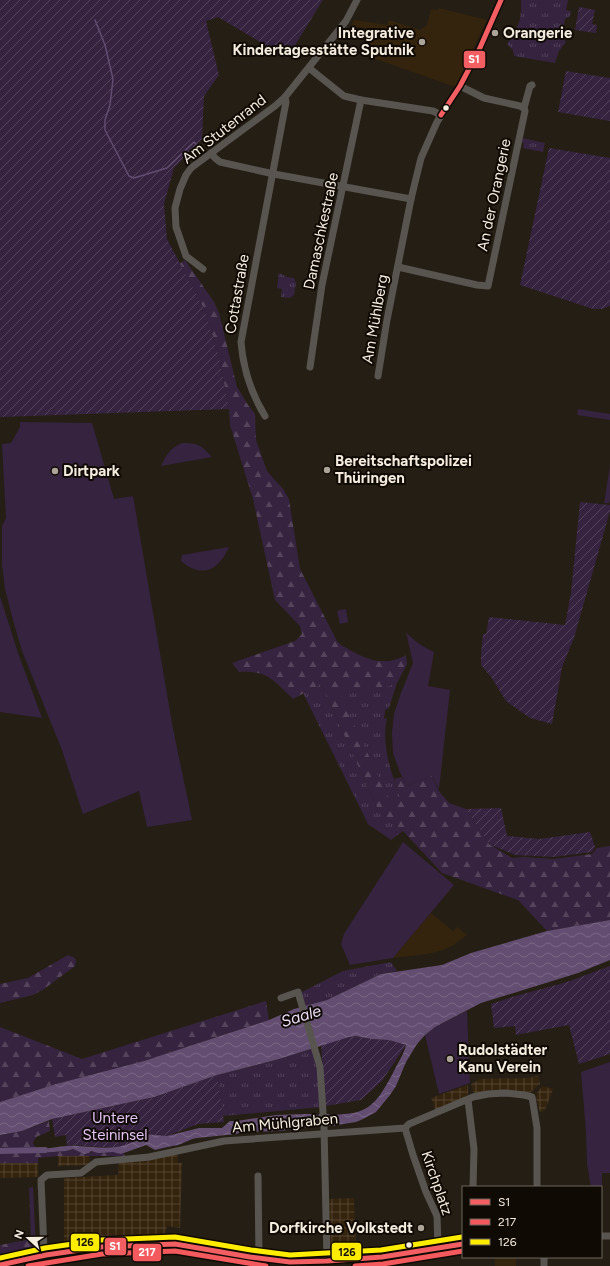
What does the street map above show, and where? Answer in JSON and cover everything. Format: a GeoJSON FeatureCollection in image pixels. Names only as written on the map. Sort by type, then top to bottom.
{"type":"FeatureCollection","features":[{"type":"Feature","properties":{"kind":"street","name":"Am Stutenrand"},"geometry":{"type":"LineString","coordinates":[[203,269],[186,256],[176,227],[175,208],[180,189],[186,175],[191,168],[210,153],[275,106],[285,97],[346,21],[357,0]]}},
{"type":"Feature","properties":{"kind":"street","name":"Am Mühlberg"},"geometry":{"type":"LineString","coordinates":[[378,376],[387,320],[411,198],[423,152],[432,131],[460,86],[479,50],[501,0]]}},
{"type":"Feature","properties":{"kind":"street"},"geometry":{"type":"LineString","coordinates":[[309,68],[344,96],[433,111],[441,115]]}},
{"type":"Feature","properties":{"kind":"street","name":"An der Orangerie"},"geometry":{"type":"LineString","coordinates":[[488,286],[524,115],[524,108],[530,86],[532,85]]}},
{"type":"Feature","properties":{"kind":"street"},"geometry":{"type":"LineString","coordinates":[[460,86],[484,98],[524,108]]}},
{"type":"Feature","properties":{"kind":"street","name":"Am Stutenrand"},"geometry":{"type":"LineString","coordinates":[[274,174],[286,102],[285,97]]}},
{"type":"Feature","properties":{"kind":"street","name":"Damaschkestraße"},"geometry":{"type":"LineString","coordinates":[[310,367],[322,285],[361,100]]}},
{"type":"Feature","properties":{"kind":"street"},"geometry":{"type":"LineString","coordinates":[[210,153],[220,162],[274,174],[411,198]]}},
{"type":"Feature","properties":{"kind":"street","name":"Cottastraße"},"geometry":{"type":"LineString","coordinates":[[265,416],[252,390],[246,372],[242,354],[242,342],[274,174]]}},
{"type":"Feature","properties":{"kind":"street","name":"Am Mühlberg"},"geometry":{"type":"LineString","coordinates":[[398,267],[477,285],[488,286]]}},
{"type":"Feature","properties":{"kind":"street"},"geometry":{"type":"LineString","coordinates":[[281,998],[299,995],[320,1067],[324,1130],[327,1261]]}},
{"type":"Feature","properties":{"kind":"street","name":"Am Mühlgraben"},"geometry":{"type":"LineString","coordinates":[[46,1255],[44,1250],[41,1180],[47,1175],[81,1173],[96,1162],[149,1157],[224,1141],[324,1130],[405,1128],[409,1124],[468,1100],[488,1094],[505,1093],[532,1097],[537,1128],[538,1186]]}},
{"type":"Feature","properties":{"kind":"street"},"geometry":{"type":"LineString","coordinates":[[468,1100],[474,1149],[473,1186]]}},
{"type":"Feature","properties":{"kind":"street","name":"Kirchplatz"},"geometry":{"type":"LineString","coordinates":[[405,1128],[426,1192],[437,1216],[438,1248]]}},
{"type":"Feature","properties":{"kind":"street"},"geometry":{"type":"LineString","coordinates":[[258,1176],[259,1259]]}},
{"type":"Feature","properties":{"kind":"street"},"geometry":{"type":"LineString","coordinates":[[0,1265],[46,1255],[101,1246],[175,1244],[259,1259],[290,1262],[327,1261],[346,1263],[462,1244]]}},
{"type":"Feature","properties":{"kind":"shaded area","name":"Integrative Kindertagesstätte Sputnik"},"geometry":{"type":"Polygon","coordinates":[[[439,8],[487,20],[455,87],[365,55],[369,29],[351,26],[354,20],[387,25],[389,20],[420,30],[427,25],[431,9],[438,10],[439,8]]]}},
{"type":"Feature","properties":{"kind":"shaded area"},"geometry":{"type":"Polygon","coordinates":[[[431,913],[453,931],[457,927],[467,935],[452,946],[443,950],[428,954],[393,958],[431,913]]]}},
{"type":"Feature","properties":{"kind":"shaded area"},"geometry":{"type":"Polygon","coordinates":[[[538,1076],[540,1084],[530,1093],[474,1093],[471,1084],[479,1079],[528,1078],[538,1076]]]}},
{"type":"Feature","properties":{"kind":"shaded area"},"geometry":{"type":"Polygon","coordinates":[[[468,1085],[468,1093],[466,1098],[436,1111],[431,1098],[468,1085]]]}},
{"type":"Feature","properties":{"kind":"shaded area"},"geometry":{"type":"Polygon","coordinates":[[[542,1086],[553,1089],[545,1110],[540,1112],[536,1098],[537,1093],[542,1086]]]}},
{"type":"Feature","properties":{"kind":"shaded area"},"geometry":{"type":"Polygon","coordinates":[[[177,1154],[178,1163],[182,1163],[180,1228],[167,1226],[164,1239],[64,1246],[64,1178],[118,1175],[119,1161],[177,1154]]]}},
{"type":"Feature","properties":{"kind":"shaded area"},"geometry":{"type":"Polygon","coordinates":[[[58,1156],[89,1156],[90,1165],[58,1166],[58,1156]]]}},
{"type":"Feature","properties":{"kind":"shaded area"},"geometry":{"type":"Polygon","coordinates":[[[0,1163],[38,1163],[38,1177],[0,1178],[0,1163]]]}},
{"type":"Feature","properties":{"kind":"shaded area"},"geometry":{"type":"Polygon","coordinates":[[[354,1198],[356,1255],[329,1256],[329,1199],[354,1198]]]}},
{"type":"Feature","properties":{"kind":"shaded area"},"geometry":{"type":"Polygon","coordinates":[[[495,1258],[516,1258],[516,1266],[495,1266],[495,1258]]]}},
{"type":"Feature","properties":{"kind":"green space"},"geometry":{"type":"Polygon","coordinates":[[[0,0],[323,0],[287,58],[218,17],[206,21],[219,75],[204,96],[202,139],[174,168],[164,204],[167,239],[205,311],[219,357],[229,409],[0,417],[0,0]]]}},
{"type":"Feature","properties":{"kind":"green space"},"geometry":{"type":"Polygon","coordinates":[[[521,0],[568,0],[566,10],[571,11],[570,16],[565,19],[562,36],[566,42],[559,51],[555,63],[514,56],[513,50],[507,44],[514,33],[520,18],[521,0]]]}},
{"type":"Feature","properties":{"kind":"green space"},"geometry":{"type":"Polygon","coordinates":[[[579,7],[595,10],[592,24],[597,25],[596,33],[575,30],[579,7]]]}},
{"type":"Feature","properties":{"kind":"green space"},"geometry":{"type":"Polygon","coordinates":[[[566,71],[610,78],[610,121],[558,112],[566,71]]]}},
{"type":"Feature","properties":{"kind":"green space"},"geometry":{"type":"Polygon","coordinates":[[[522,138],[545,143],[543,152],[523,148],[524,143],[521,142],[522,138]]]}},
{"type":"Feature","properties":{"kind":"green space"},"geometry":{"type":"Polygon","coordinates":[[[549,148],[610,158],[610,306],[602,309],[593,309],[520,285],[549,148]]]}},
{"type":"Feature","properties":{"kind":"green space"},"geometry":{"type":"Polygon","coordinates":[[[185,260],[214,302],[219,313],[237,387],[255,414],[256,440],[267,471],[283,489],[289,499],[300,569],[337,641],[357,654],[372,660],[389,661],[406,655],[407,664],[397,683],[386,687],[351,687],[400,797],[394,779],[402,777],[408,786],[431,775],[439,791],[449,803],[466,809],[489,844],[512,858],[524,857],[554,859],[592,854],[597,848],[610,846],[610,920],[547,931],[518,900],[442,873],[403,831],[378,810],[321,684],[293,699],[280,686],[264,675],[239,672],[232,663],[295,641],[302,634],[300,626],[275,600],[253,499],[230,425],[229,409],[219,357],[205,311],[179,264],[185,260]]]}},
{"type":"Feature","properties":{"kind":"green space"},"geometry":{"type":"Polygon","coordinates":[[[279,273],[287,277],[294,278],[296,283],[294,295],[289,298],[281,297],[282,289],[277,288],[279,273]]]}},
{"type":"Feature","properties":{"kind":"green space"},"geometry":{"type":"Polygon","coordinates":[[[578,409],[610,414],[610,420],[577,415],[578,409]]]}},
{"type":"Feature","properties":{"kind":"green space"},"geometry":{"type":"Polygon","coordinates":[[[20,422],[92,423],[114,499],[133,496],[173,729],[192,820],[147,827],[139,791],[83,814],[62,750],[22,651],[5,589],[2,564],[2,526],[6,518],[2,444],[11,443],[20,427],[20,422]]]}},
{"type":"Feature","properties":{"kind":"green space"},"geometry":{"type":"Polygon","coordinates":[[[182,443],[199,446],[212,457],[161,466],[169,452],[174,447],[182,443]]]}},
{"type":"Feature","properties":{"kind":"green space"},"geometry":{"type":"Polygon","coordinates":[[[610,466],[610,500],[609,503],[604,503],[610,466]]]}},
{"type":"Feature","properties":{"kind":"green space"},"geometry":{"type":"Polygon","coordinates":[[[580,502],[610,505],[610,511],[574,638],[562,667],[552,724],[530,718],[506,701],[491,677],[481,665],[483,634],[486,634],[489,617],[565,625],[571,593],[580,502]]]}},
{"type":"Feature","properties":{"kind":"green space"},"geometry":{"type":"Polygon","coordinates":[[[229,547],[225,555],[215,566],[203,571],[189,567],[181,561],[182,555],[229,547]]]}},
{"type":"Feature","properties":{"kind":"green space"},"geometry":{"type":"Polygon","coordinates":[[[0,596],[18,653],[42,718],[0,712],[0,596]]]}},
{"type":"Feature","properties":{"kind":"green space"},"geometry":{"type":"Polygon","coordinates":[[[346,609],[348,622],[340,624],[337,611],[346,609]]]}},
{"type":"Feature","properties":{"kind":"green space"},"geometry":{"type":"Polygon","coordinates":[[[406,632],[419,644],[434,652],[428,686],[450,690],[439,789],[431,775],[408,786],[400,773],[393,753],[392,733],[394,714],[413,663],[406,632]]]}},
{"type":"Feature","properties":{"kind":"green space"},"geometry":{"type":"Polygon","coordinates":[[[397,683],[389,708],[385,710],[384,719],[387,718],[385,738],[388,758],[400,797],[391,803],[338,691],[351,687],[386,687],[397,683]]]}},
{"type":"Feature","properties":{"kind":"green space"},"geometry":{"type":"Polygon","coordinates":[[[321,684],[378,810],[403,831],[391,840],[368,824],[303,693],[321,684]]]}},
{"type":"Feature","properties":{"kind":"green space"},"geometry":{"type":"Polygon","coordinates":[[[501,808],[507,836],[539,839],[590,832],[595,847],[592,852],[554,857],[515,855],[489,844],[466,809],[501,808]]]}},
{"type":"Feature","properties":{"kind":"green space"},"geometry":{"type":"Polygon","coordinates":[[[403,842],[454,885],[393,958],[350,965],[341,944],[344,934],[403,842]]]}},
{"type":"Feature","properties":{"kind":"green space"},"geometry":{"type":"Polygon","coordinates":[[[68,955],[75,958],[75,966],[44,989],[33,995],[0,1003],[0,984],[28,978],[68,955]]]}},
{"type":"Feature","properties":{"kind":"green space"},"geometry":{"type":"Polygon","coordinates":[[[391,962],[397,971],[381,974],[327,1000],[306,1006],[300,993],[343,971],[391,962]]]}},
{"type":"Feature","properties":{"kind":"green space"},"geometry":{"type":"Polygon","coordinates":[[[610,966],[610,1054],[579,1064],[569,1025],[516,1035],[515,1026],[494,1028],[491,1004],[567,982],[610,966]]]}},
{"type":"Feature","properties":{"kind":"green space"},"geometry":{"type":"Polygon","coordinates":[[[266,1001],[269,1020],[144,1061],[56,1084],[0,1102],[0,1027],[82,1059],[266,1001]]]}},
{"type":"Feature","properties":{"kind":"green space","name":"Rudolstädter Kanu Verein"},"geometry":{"type":"Polygon","coordinates":[[[467,1011],[470,1083],[439,1094],[425,1035],[435,1027],[467,1011]]]}},
{"type":"Feature","properties":{"kind":"green space"},"geometry":{"type":"Polygon","coordinates":[[[356,1036],[389,1040],[406,1045],[382,1081],[361,1100],[326,1106],[321,1046],[341,1038],[356,1036]]]}},
{"type":"Feature","properties":{"kind":"green space"},"geometry":{"type":"Polygon","coordinates":[[[312,1049],[318,1067],[321,1107],[223,1116],[217,1075],[312,1049]]]}},
{"type":"Feature","properties":{"kind":"green space"},"geometry":{"type":"Polygon","coordinates":[[[610,1062],[610,1173],[602,1173],[602,1186],[591,1186],[587,1164],[581,1072],[610,1062]]]}},
{"type":"Feature","properties":{"kind":"green space","name":"Untere Steininsel"},"geometry":{"type":"Polygon","coordinates":[[[217,1075],[224,1122],[198,1124],[167,1136],[144,1134],[135,1141],[126,1145],[107,1148],[67,1146],[66,1135],[55,1137],[52,1119],[154,1097],[217,1075]]]}},
{"type":"Feature","properties":{"kind":"green space"},"geometry":{"type":"Polygon","coordinates":[[[49,1121],[50,1131],[36,1137],[33,1143],[39,1153],[73,1149],[84,1154],[107,1151],[124,1154],[125,1156],[58,1156],[38,1158],[38,1163],[0,1163],[0,1135],[22,1131],[49,1121]]]}},
{"type":"Feature","properties":{"kind":"green space"},"geometry":{"type":"Polygon","coordinates":[[[33,1187],[36,1252],[0,1259],[0,1245],[31,1239],[29,1188],[33,1187]]]}},
{"type":"Feature","properties":{"kind":"water","name":"Saale"},"geometry":{"type":"Polygon","coordinates":[[[610,920],[610,960],[578,973],[481,1003],[435,1027],[417,1044],[406,1062],[396,1086],[376,1112],[356,1122],[331,1126],[315,1126],[280,1131],[243,1132],[197,1138],[178,1145],[155,1150],[146,1145],[121,1154],[113,1152],[98,1153],[91,1151],[84,1154],[73,1149],[39,1153],[38,1151],[48,1148],[68,1146],[112,1148],[128,1144],[144,1134],[167,1136],[199,1128],[222,1128],[230,1121],[276,1115],[316,1114],[318,1116],[320,1113],[336,1115],[354,1113],[369,1106],[380,1095],[393,1073],[406,1045],[389,1040],[356,1036],[349,1037],[279,1059],[217,1075],[154,1097],[52,1119],[22,1131],[0,1135],[0,1102],[56,1084],[144,1061],[269,1020],[294,1009],[327,1000],[381,974],[442,965],[471,953],[547,931],[610,920]]]}},
{"type":"Feature","properties":{"kind":"waterway"},"geometry":{"type":"LineString","coordinates":[[95,20],[105,45],[113,79],[110,105],[105,120],[105,130],[129,176],[134,178],[167,168],[194,142],[202,151]]}},
{"type":"Feature","properties":{"kind":"waterway"},"geometry":{"type":"LineString","coordinates":[[0,1151],[45,1150]]}},
{"type":"Feature","properties":{"kind":"transit line","name":"S1"},"geometry":{"type":"LineString","coordinates":[[441,115],[460,86],[479,50],[501,0]]}},
{"type":"Feature","properties":{"kind":"transit line","name":"126"},"geometry":{"type":"LineString","coordinates":[[0,1258],[45,1248],[101,1240],[175,1237],[290,1255],[381,1250],[462,1237]]}},
{"type":"Feature","properties":{"kind":"transit line","name":"S1"},"geometry":{"type":"LineString","coordinates":[[0,1265],[46,1255],[101,1247],[175,1244],[250,1257],[290,1262],[382,1257],[462,1244]]}},
{"type":"Feature","properties":{"kind":"transit line","name":"217"},"geometry":{"type":"LineString","coordinates":[[28,1266],[102,1254],[175,1251],[266,1266]]}},
{"type":"Feature","properties":{"kind":"transit line","name":"217"},"geometry":{"type":"LineString","coordinates":[[355,1266],[383,1264],[462,1251]]}},
{"type":"Feature","properties":{"kind":"place","name":"Orangerie"},"geometry":{"type":"Point","coordinates":[495,33]}},
{"type":"Feature","properties":{"kind":"place","name":"Integrative Kindertagesstätte Sputnik"},"geometry":{"type":"Point","coordinates":[422,42]}},
{"type":"Feature","properties":{"kind":"place","name":"Bereitschaftspolizei Thüringen"},"geometry":{"type":"Point","coordinates":[327,470]}},
{"type":"Feature","properties":{"kind":"place","name":"Dirtpark"},"geometry":{"type":"Point","coordinates":[55,471]}},
{"type":"Feature","properties":{"kind":"place","name":"Rudolstädter Kanu Verein"},"geometry":{"type":"Point","coordinates":[450,1059]}},
{"type":"Feature","properties":{"kind":"place","name":"Dorfkirche Volkstedt"},"geometry":{"type":"Point","coordinates":[421,1228]}}]}
